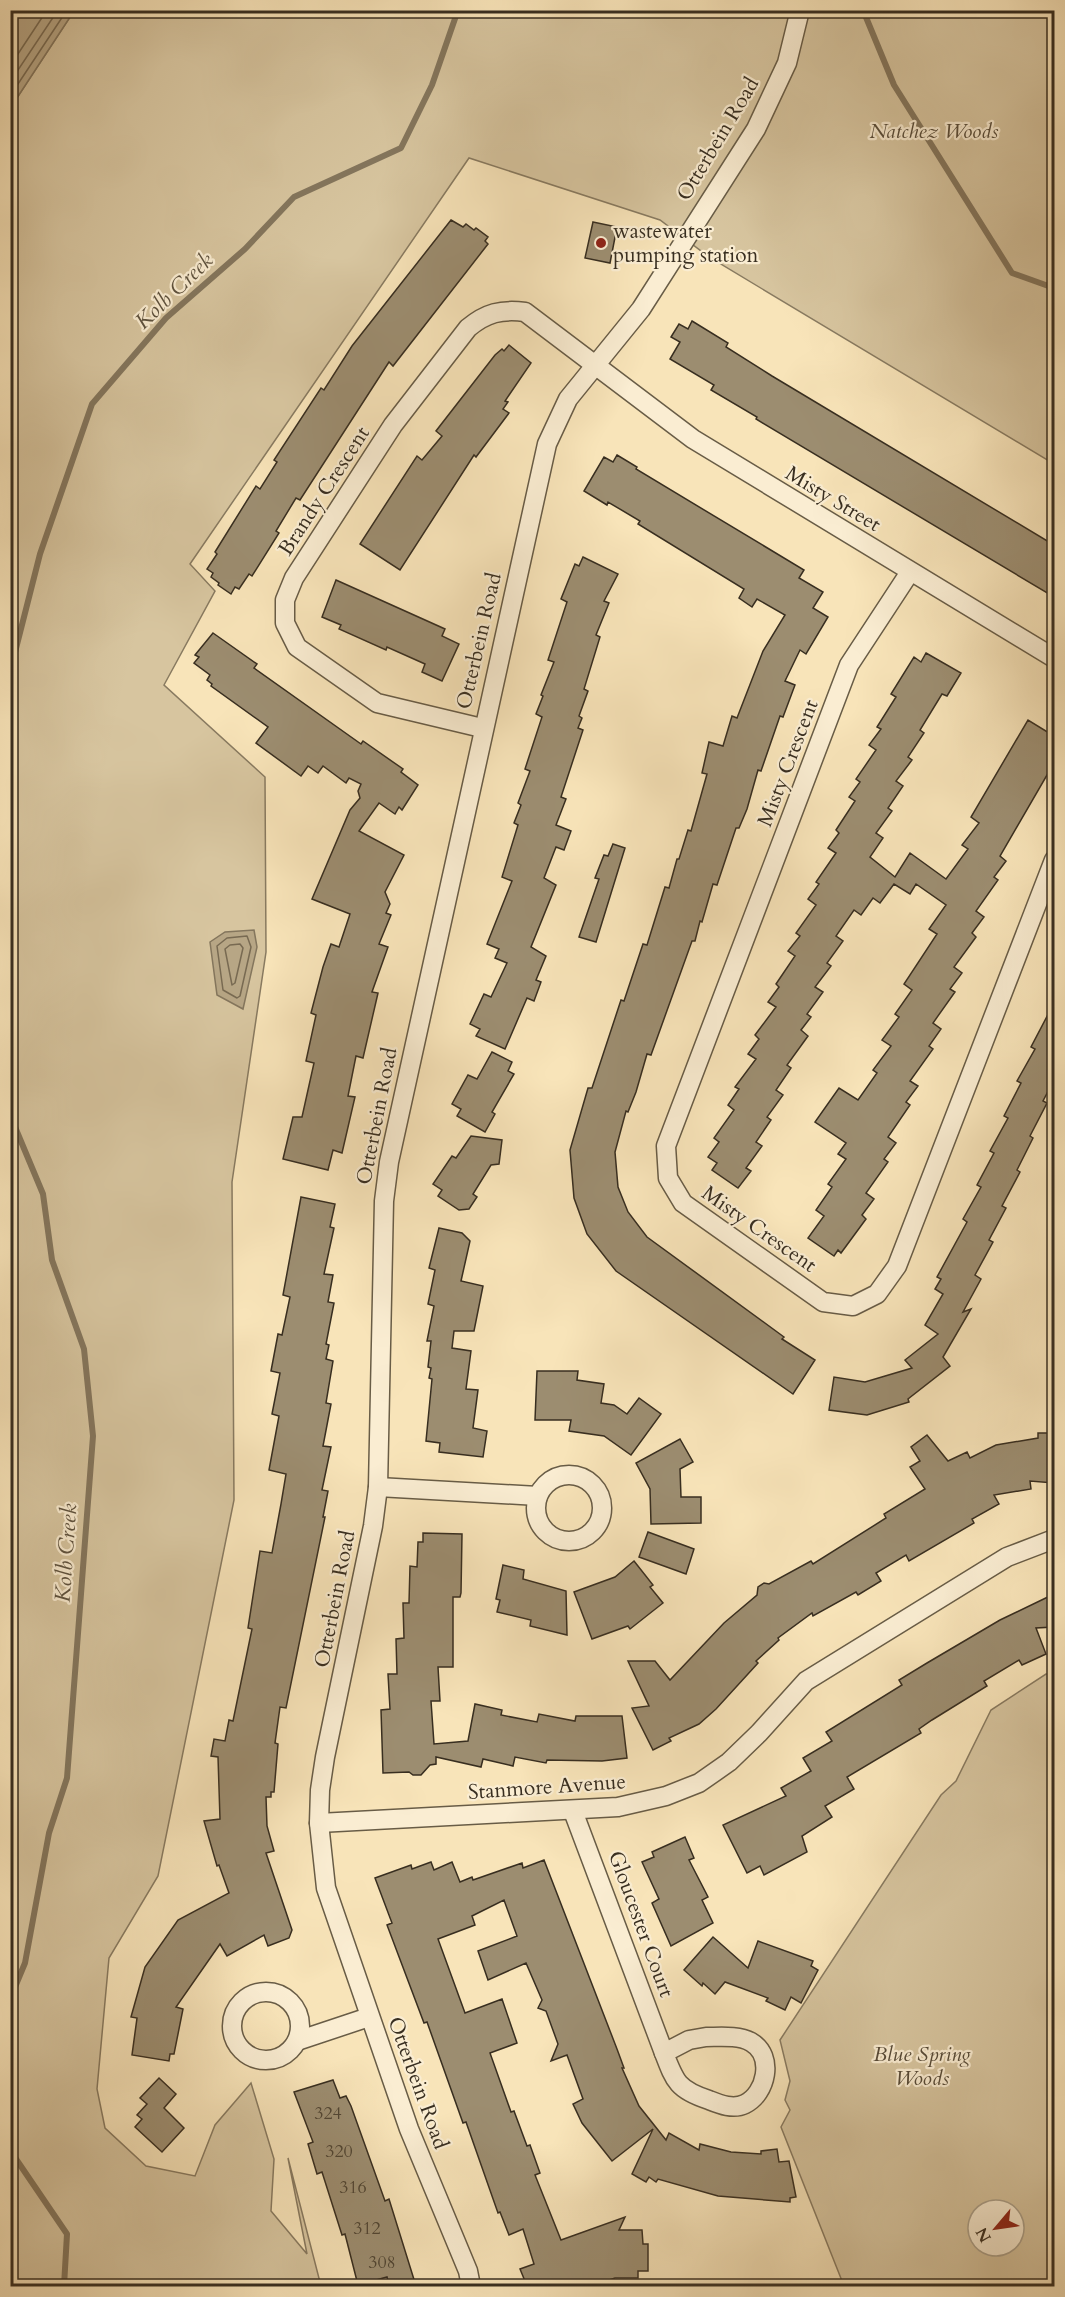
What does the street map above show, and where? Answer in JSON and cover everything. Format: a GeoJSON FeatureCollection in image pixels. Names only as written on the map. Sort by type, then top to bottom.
{"type":"FeatureCollection","features":[{"type":"Feature","properties":{"kind":"street","name":"Otterbein Road"},"geometry":{"type":"LineString","coordinates":[[471,2286],[468,2271],[409,2129],[326,1888],[319,1823],[324,1757],[370,1537],[378,1486],[384,1201],[392,1151],[482,728],[546,444],[568,399],[597,366],[676,258],[686,236],[756,129],[788,63],[800,10]]}},
{"type":"Feature","properties":{"kind":"street","name":"Brandy Crescent"},"geometry":{"type":"LineString","coordinates":[[482,728],[377,703],[297,647],[285,623],[285,600],[294,578],[393,425],[468,328],[483,316],[505,310],[525,312],[597,366]]}},
{"type":"Feature","properties":{"kind":"street","name":"Misty Street"},"geometry":{"type":"LineString","coordinates":[[597,366],[693,439],[1054,658]]}},
{"type":"Feature","properties":{"kind":"street","name":"Misty Crescent"},"geometry":{"type":"LineString","coordinates":[[910,572],[849,665],[666,1146],[668,1178],[683,1203],[824,1302],[853,1305],[877,1293],[897,1266],[1054,860]]}},
{"type":"Feature","properties":{"kind":"street"},"geometry":{"type":"LineString","coordinates":[[378,1486],[414,1491],[538,1496]]}},
{"type":"Feature","properties":{"kind":"street","name":"Stanmore Avenue"},"geometry":{"type":"LineString","coordinates":[[319,1823],[573,1811],[618,1807],[666,1796],[699,1783],[729,1762],[806,1681],[1007,1557],[1054,1539]]}},
{"type":"Feature","properties":{"kind":"street","name":"Gloucester Court"},"geometry":{"type":"LineString","coordinates":[[573,1811],[674,2080],[687,2093],[724,2106],[744,2105],[758,2094],[766,2077],[764,2058],[753,2043],[732,2037],[689,2040],[664,2053]]}},
{"type":"Feature","properties":{"kind":"street"},"geometry":{"type":"LineString","coordinates":[[297,2041],[369,2017]]}},
{"type":"Feature","properties":{"kind":"green space","name":"Natchez Woods"},"geometry":{"type":"Polygon","coordinates":[[[74,11],[1054,11],[1054,464],[709,257],[660,220],[469,158],[190,564],[215,591],[164,685],[265,777],[266,952],[232,1182],[234,1500],[158,1876],[109,1958],[97,2089],[105,2128],[146,2166],[195,2176],[215,2125],[251,2083],[274,2159],[271,2211],[307,2254],[288,2158],[321,2286],[11,2286],[11,107],[74,11]]]}},
{"type":"Feature","properties":{"kind":"green space","name":"Blue Spring Woods"},"geometry":{"type":"Polygon","coordinates":[[[1046,1674],[1054,1674],[1054,2286],[844,2286],[781,2127],[790,2110],[785,2100],[790,2081],[780,2040],[941,1795],[956,1781],[991,1710],[1046,1674]]]}},
{"type":"Feature","properties":{"kind":"water"},"geometry":{"type":"Polygon","coordinates":[[[10,11],[74,11],[11,107],[10,11]]]}},
{"type":"Feature","properties":{"kind":"water"},"geometry":{"type":"Polygon","coordinates":[[[254,930],[257,947],[243,1009],[217,995],[210,942],[225,932],[254,930]]]}},
{"type":"Feature","properties":{"kind":"building"},"geometry":{"type":"Polygon","coordinates":[[[451,220],[463,227],[466,224],[474,230],[476,228],[488,237],[485,241],[488,244],[393,366],[389,362],[300,500],[296,498],[276,531],[279,533],[252,576],[249,574],[239,589],[235,587],[231,594],[218,585],[219,583],[211,577],[213,573],[207,569],[217,554],[215,552],[256,486],[260,489],[277,462],[274,460],[321,388],[324,390],[352,346],[451,220]]]}},
{"type":"Feature","properties":{"kind":"building","name":"wastewater pumping station"},"geometry":{"type":"Polygon","coordinates":[[[593,222],[617,227],[610,263],[585,258],[593,222]]]}},
{"type":"Feature","properties":{"kind":"building"},"geometry":{"type":"Polygon","coordinates":[[[692,321],[728,343],[726,347],[772,376],[1054,545],[1054,597],[756,419],[757,417],[711,390],[714,385],[670,359],[680,342],[671,337],[679,324],[688,329],[692,321]]]}},
{"type":"Feature","properties":{"kind":"building"},"geometry":{"type":"Polygon","coordinates":[[[509,345],[531,363],[505,401],[508,402],[503,409],[509,413],[476,457],[474,455],[400,570],[360,544],[417,456],[422,460],[442,436],[436,431],[495,355],[502,349],[504,351],[509,345]]]}},
{"type":"Feature","properties":{"kind":"building"},"geometry":{"type":"Polygon","coordinates":[[[617,455],[637,467],[636,469],[804,570],[799,578],[823,592],[813,608],[828,617],[806,654],[800,650],[785,681],[795,685],[783,717],[780,716],[761,771],[758,770],[747,809],[739,828],[736,828],[717,885],[713,884],[702,922],[700,921],[695,941],[692,941],[651,1055],[647,1054],[636,1092],[628,1112],[626,1111],[615,1152],[618,1187],[628,1212],[647,1237],[784,1337],[782,1339],[815,1360],[793,1394],[616,1271],[587,1234],[574,1198],[570,1150],[588,1088],[592,1088],[621,1000],[624,1001],[643,944],[647,945],[665,887],[669,888],[688,830],[691,831],[707,774],[702,773],[709,742],[723,746],[732,716],[737,718],[763,651],[785,615],[757,599],[752,607],[739,598],[744,589],[638,524],[640,521],[584,491],[604,457],[613,462],[617,455]]]}},
{"type":"Feature","properties":{"kind":"building"},"geometry":{"type":"Polygon","coordinates":[[[583,557],[618,574],[604,601],[609,603],[596,635],[600,637],[584,689],[588,691],[579,716],[582,718],[578,728],[583,730],[561,797],[566,799],[556,825],[571,831],[564,850],[556,847],[544,878],[556,885],[531,947],[546,956],[536,980],[541,982],[534,1001],[527,998],[505,1049],[476,1036],[480,1029],[470,1024],[484,994],[491,997],[507,963],[495,958],[499,949],[487,944],[512,881],[502,877],[518,825],[514,823],[521,805],[518,803],[530,771],[525,769],[542,717],[536,714],[554,662],[548,660],[567,602],[561,599],[575,564],[579,566],[583,557]]]}},
{"type":"Feature","properties":{"kind":"building"},"geometry":{"type":"Polygon","coordinates":[[[336,580],[445,629],[442,636],[459,644],[442,681],[422,672],[425,664],[339,629],[341,625],[322,617],[336,580]]]}},
{"type":"Feature","properties":{"kind":"building"},"geometry":{"type":"Polygon","coordinates":[[[213,633],[257,664],[254,668],[361,744],[363,741],[403,769],[401,772],[418,785],[402,810],[399,807],[395,814],[379,803],[359,831],[404,855],[385,892],[390,904],[386,913],[391,915],[379,944],[388,947],[372,992],[378,993],[363,1058],[356,1056],[348,1096],[355,1097],[342,1153],[333,1150],[328,1170],[283,1159],[293,1117],[302,1117],[314,1063],[306,1061],[316,1015],[311,1013],[323,967],[331,944],[339,947],[350,914],[312,899],[350,810],[360,798],[358,791],[361,784],[349,778],[346,783],[323,766],[318,773],[308,766],[301,776],[256,743],[268,727],[211,686],[212,684],[207,680],[210,675],[194,663],[199,657],[195,655],[213,633]]]}},
{"type":"Feature","properties":{"kind":"building"},"geometry":{"type":"Polygon","coordinates":[[[926,653],[961,673],[947,696],[942,694],[920,730],[924,733],[908,757],[912,760],[896,781],[903,786],[888,808],[892,811],[876,833],[883,838],[870,857],[895,877],[910,853],[946,879],[968,849],[962,845],[979,823],[971,817],[1028,720],[1054,736],[1054,763],[1000,856],[1006,861],[994,877],[998,880],[976,911],[984,917],[972,933],[976,937],[954,967],[962,973],[950,989],[955,992],[933,1023],[941,1029],[929,1046],[933,1049],[910,1081],[918,1086],[906,1102],[910,1105],[888,1137],[896,1143],[884,1159],[888,1162],[866,1193],[874,1199],[862,1215],[866,1219],[841,1253],[838,1250],[834,1256],[808,1238],[824,1216],[816,1210],[832,1187],[828,1184],[846,1159],[838,1154],[846,1143],[815,1122],[839,1088],[858,1100],[877,1073],[873,1070],[891,1046],[882,1040],[899,1017],[895,1014],[912,990],[904,984],[937,934],[929,929],[946,905],[916,884],[910,894],[894,884],[880,903],[873,898],[861,915],[854,910],[836,936],[843,941],[827,963],[831,966],[815,987],[823,992],[807,1014],[811,1017],[801,1030],[808,1036],[787,1065],[791,1068],[776,1090],[783,1095],[767,1117],[771,1120],[756,1142],[762,1146],[746,1168],[751,1171],[738,1188],[712,1170],[717,1163],[708,1157],[719,1142],[714,1138],[734,1110],[728,1105],[739,1089],[735,1087],[756,1059],[748,1054],[759,1039],[755,1035],[776,1007],[768,1002],[779,987],[776,984],[795,956],[788,951],[800,936],[796,933],[816,905],[808,899],[819,884],[816,882],[836,853],[828,848],[839,833],[836,830],[855,801],[849,797],[860,782],[856,779],[876,750],[869,745],[881,729],[877,727],[896,697],[891,694],[914,657],[921,662],[926,653]]]}},
{"type":"Feature","properties":{"kind":"building"},"geometry":{"type":"Polygon","coordinates":[[[613,844],[625,848],[596,942],[579,937],[599,879],[595,878],[604,855],[608,856],[613,844]]]}},
{"type":"Feature","properties":{"kind":"building"},"geometry":{"type":"Polygon","coordinates":[[[1054,1003],[1054,1080],[1043,1101],[1047,1103],[1030,1136],[1033,1138],[1017,1170],[1020,1172],[1002,1206],[1006,1208],[989,1240],[993,1242],[975,1275],[981,1279],[963,1312],[971,1309],[943,1357],[950,1366],[908,1399],[909,1402],[867,1415],[829,1410],[834,1377],[865,1382],[912,1368],[905,1360],[938,1334],[925,1325],[943,1294],[935,1289],[941,1279],[937,1277],[967,1222],[963,1219],[981,1187],[977,1185],[994,1153],[990,1151],[1008,1118],[1004,1116],[1021,1083],[1017,1081],[1035,1049],[1031,1047],[1054,1003]]]}},
{"type":"Feature","properties":{"kind":"building"},"geometry":{"type":"Polygon","coordinates":[[[492,1052],[512,1062],[508,1071],[514,1074],[492,1112],[495,1114],[485,1132],[457,1116],[461,1109],[452,1104],[468,1075],[477,1079],[492,1052]]]}},
{"type":"Feature","properties":{"kind":"building"},"geometry":{"type":"Polygon","coordinates":[[[471,1136],[502,1140],[499,1164],[491,1165],[473,1194],[477,1197],[469,1209],[459,1210],[438,1196],[442,1190],[433,1184],[452,1156],[456,1158],[471,1136]]]}},
{"type":"Feature","properties":{"kind":"building"},"geometry":{"type":"Polygon","coordinates":[[[301,1197],[335,1204],[330,1227],[334,1228],[324,1274],[333,1275],[328,1302],[334,1303],[326,1344],[329,1345],[326,1359],[333,1361],[326,1403],[331,1404],[323,1446],[331,1447],[322,1490],[328,1491],[323,1517],[325,1517],[286,1708],[280,1707],[275,1743],[278,1744],[274,1792],[271,1792],[271,1797],[266,1797],[267,1826],[274,1851],[266,1853],[292,1930],[289,1938],[268,1946],[264,1935],[227,1956],[220,1944],[176,2007],[183,2009],[174,2054],[170,2054],[169,2061],[132,2055],[137,2018],[131,2017],[145,1967],[178,1920],[229,1893],[219,1865],[217,1866],[204,1821],[220,1819],[218,1757],[211,1756],[214,1739],[225,1741],[229,1720],[233,1721],[252,1629],[248,1628],[260,1551],[272,1553],[286,1474],[269,1470],[279,1416],[272,1414],[280,1373],[271,1371],[278,1334],[282,1335],[290,1297],[283,1295],[301,1197]]]}},
{"type":"Feature","properties":{"kind":"building"},"geometry":{"type":"Polygon","coordinates":[[[439,1228],[462,1233],[470,1241],[461,1281],[483,1286],[474,1331],[454,1331],[452,1348],[471,1351],[466,1389],[478,1390],[473,1428],[487,1431],[483,1457],[439,1452],[440,1443],[426,1441],[432,1379],[429,1378],[431,1368],[428,1367],[431,1341],[427,1341],[434,1306],[428,1304],[435,1270],[429,1268],[439,1228]]]}},
{"type":"Feature","properties":{"kind":"building"},"geometry":{"type":"Polygon","coordinates":[[[537,1371],[578,1371],[577,1380],[604,1384],[601,1403],[614,1405],[627,1414],[639,1398],[661,1414],[631,1455],[604,1436],[569,1431],[571,1420],[535,1420],[537,1371]]]}},
{"type":"Feature","properties":{"kind":"building"},"geometry":{"type":"Polygon","coordinates":[[[1038,1433],[1054,1433],[1054,1483],[1030,1481],[1031,1489],[994,1495],[999,1504],[972,1519],[974,1523],[909,1561],[906,1555],[876,1573],[881,1581],[858,1595],[856,1592],[813,1616],[812,1613],[778,1638],[779,1640],[756,1661],[758,1663],[716,1709],[699,1724],[669,1738],[671,1741],[653,1750],[632,1708],[649,1706],[628,1661],[655,1661],[670,1680],[724,1623],[757,1595],[758,1587],[764,1583],[769,1584],[811,1561],[813,1564],[886,1518],[884,1514],[925,1489],[910,1467],[920,1461],[911,1447],[927,1435],[948,1461],[967,1452],[970,1458],[996,1445],[1038,1438],[1038,1433]]]}},
{"type":"Feature","properties":{"kind":"building"},"geometry":{"type":"Polygon","coordinates":[[[680,1439],[693,1462],[680,1469],[681,1497],[701,1497],[701,1523],[651,1524],[650,1489],[636,1463],[680,1439]]]}},
{"type":"Feature","properties":{"kind":"building"},"geometry":{"type":"Polygon","coordinates":[[[648,1532],[694,1549],[686,1574],[639,1557],[648,1532]]]}},
{"type":"Feature","properties":{"kind":"building"},"geometry":{"type":"Polygon","coordinates":[[[423,1533],[462,1534],[461,1593],[460,1597],[453,1597],[453,1667],[438,1667],[440,1701],[431,1701],[434,1744],[468,1741],[475,1704],[502,1710],[501,1715],[537,1722],[539,1714],[575,1721],[576,1716],[622,1716],[627,1758],[602,1761],[547,1760],[546,1763],[515,1757],[513,1766],[483,1759],[481,1767],[436,1757],[436,1764],[430,1765],[421,1775],[413,1775],[409,1772],[383,1773],[381,1710],[390,1709],[388,1674],[397,1674],[396,1639],[404,1638],[403,1603],[409,1603],[410,1566],[417,1567],[418,1542],[423,1542],[423,1533]]]}},
{"type":"Feature","properties":{"kind":"building"},"geometry":{"type":"Polygon","coordinates":[[[634,1561],[653,1585],[650,1587],[663,1603],[630,1629],[628,1626],[592,1639],[574,1592],[615,1577],[634,1561]]]}},
{"type":"Feature","properties":{"kind":"building"},"geometry":{"type":"Polygon","coordinates":[[[503,1565],[524,1570],[523,1579],[566,1591],[567,1635],[530,1626],[531,1620],[497,1612],[500,1600],[496,1599],[503,1565]]]}},
{"type":"Feature","properties":{"kind":"building"},"geometry":{"type":"Polygon","coordinates":[[[1054,1594],[1054,1627],[1036,1628],[1046,1654],[1022,1665],[1019,1660],[984,1681],[987,1686],[919,1729],[921,1733],[847,1777],[854,1789],[825,1806],[832,1817],[802,1836],[807,1852],[764,1875],[760,1866],[747,1873],[723,1825],[786,1796],[781,1788],[811,1771],[803,1758],[832,1741],[826,1732],[902,1685],[899,1680],[1000,1620],[1054,1594]]]}},
{"type":"Feature","properties":{"kind":"building"},"geometry":{"type":"Polygon","coordinates":[[[685,1837],[694,1858],[689,1860],[708,1897],[702,1900],[713,1923],[671,1946],[652,1903],[659,1899],[642,1862],[654,1857],[652,1852],[685,1837]]]}},
{"type":"Feature","properties":{"kind":"building"},"geometry":{"type":"Polygon","coordinates":[[[544,1860],[624,2068],[622,2068],[639,2106],[666,2140],[669,2133],[699,2150],[700,2144],[731,2152],[761,2154],[761,2151],[777,2149],[779,2162],[789,2161],[796,2197],[790,2198],[790,2202],[718,2196],[658,2179],[656,2182],[649,2177],[646,2182],[632,2174],[653,2129],[612,2161],[582,2123],[573,2104],[583,2099],[567,2055],[551,2061],[558,2044],[546,2011],[538,2008],[542,2000],[526,1963],[488,1980],[478,1951],[517,1936],[504,1900],[472,1916],[475,1925],[438,1939],[465,2013],[502,1999],[517,2043],[490,2053],[511,2112],[514,2111],[527,2146],[530,2145],[540,2173],[535,2175],[561,2240],[625,2217],[619,2230],[642,2230],[643,2244],[648,2244],[648,2271],[638,2271],[638,2278],[615,2278],[597,2284],[598,2286],[527,2286],[520,2269],[534,2264],[523,2229],[509,2235],[500,2212],[498,2213],[466,2122],[463,2123],[427,2022],[424,2023],[387,1925],[392,1923],[375,1878],[411,1865],[412,1869],[431,1862],[434,1870],[452,1862],[460,1882],[472,1877],[473,1880],[522,1863],[523,1868],[544,1860]]]}},
{"type":"Feature","properties":{"kind":"building"},"geometry":{"type":"Polygon","coordinates":[[[713,1937],[748,1968],[758,1941],[813,1961],[811,1966],[818,1970],[801,2003],[791,1997],[785,2010],[766,2001],[768,1998],[725,1982],[715,1994],[684,1970],[713,1937]]]}},
{"type":"Feature","properties":{"kind":"building"},"geometry":{"type":"Polygon","coordinates":[[[159,2078],[176,2094],[164,2108],[184,2128],[162,2152],[135,2127],[142,2119],[137,2115],[147,2104],[140,2098],[159,2078]]]}},
{"type":"Feature","properties":{"kind":"building"},"geometry":{"type":"Polygon","coordinates":[[[333,2080],[340,2098],[346,2096],[351,2106],[385,2201],[389,2199],[416,2286],[392,2286],[391,2280],[388,2281],[387,2277],[358,2285],[345,2234],[342,2235],[322,2172],[317,2174],[308,2144],[313,2142],[294,2092],[333,2080]]]}},
{"type":"Feature","properties":{"kind":"waterway","name":"Kolb Creek"},"geometry":{"type":"LineString","coordinates":[[10,672],[40,554],[92,404],[166,318],[245,249],[294,197],[401,148],[432,85],[458,10]]}},
{"type":"Feature","properties":{"kind":"waterway"},"geometry":{"type":"LineString","coordinates":[[863,10],[894,85],[1012,273],[1054,288]]}},
{"type":"Feature","properties":{"kind":"waterway","name":"Kolb Creek"},"geometry":{"type":"LineString","coordinates":[[10,1115],[43,1194],[52,1260],[84,1349],[93,1436],[67,1778],[49,1833],[25,1963],[10,1999]]}},
{"type":"Feature","properties":{"kind":"waterway","name":"Kolb Creek"},"geometry":{"type":"LineString","coordinates":[[10,2147],[67,2234],[64,2286]]}},
{"type":"Feature","properties":{"kind":"place","name":"wastewater pumping station"},"geometry":{"type":"Point","coordinates":[601,243]}}]}
